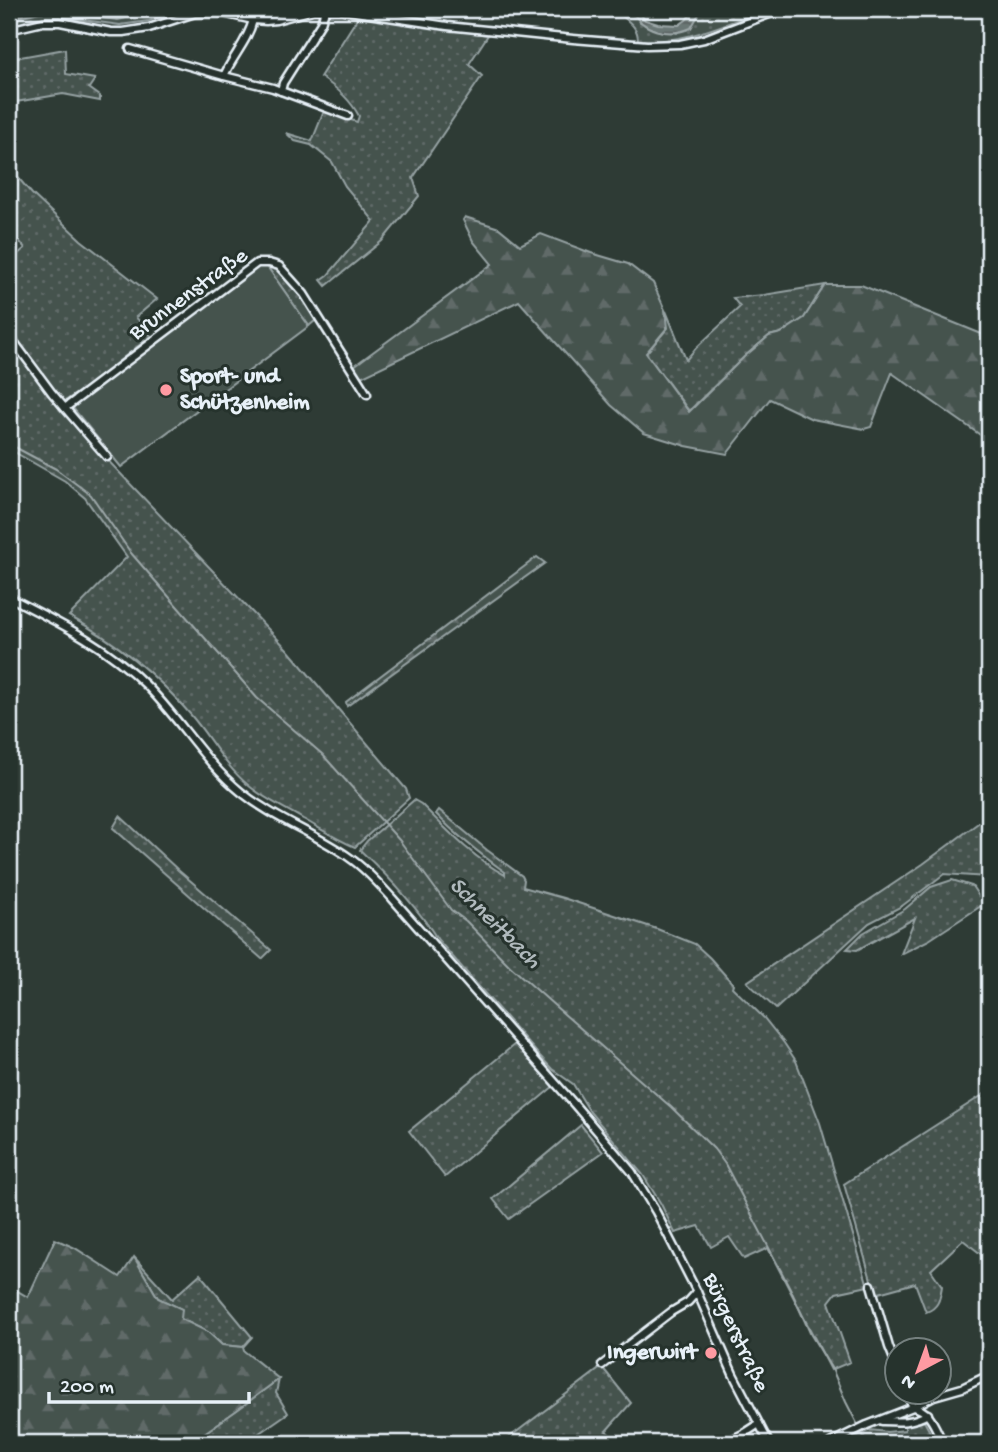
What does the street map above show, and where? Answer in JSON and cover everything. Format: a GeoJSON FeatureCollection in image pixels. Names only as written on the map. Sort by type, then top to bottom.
{"type":"FeatureCollection","features":[{"type":"Feature","properties":{"kind":"street"},"geometry":{"type":"LineString","coordinates":[[9,30],[43,22],[60,22],[111,32],[136,31],[195,13],[218,12],[253,20],[276,20],[325,9],[364,12],[447,26],[647,45],[680,44],[704,39],[782,9]]}},
{"type":"Feature","properties":{"kind":"street"},"geometry":{"type":"LineString","coordinates":[[281,91],[321,23],[325,9]]}},
{"type":"Feature","properties":{"kind":"street"},"geometry":{"type":"LineString","coordinates":[[224,76],[249,33],[253,20]]}},
{"type":"Feature","properties":{"kind":"street"},"geometry":{"type":"LineString","coordinates":[[130,48],[281,91],[348,116]]}},
{"type":"Feature","properties":{"kind":"street","name":"Brunnenstraße"},"geometry":{"type":"LineString","coordinates":[[65,408],[257,263],[269,263],[279,267],[304,294],[367,394]]}},
{"type":"Feature","properties":{"kind":"street"},"geometry":{"type":"LineString","coordinates":[[9,335],[38,376],[107,457]]}},
{"type":"Feature","properties":{"kind":"street","name":"Bürgerstraße"},"geometry":{"type":"LineString","coordinates":[[9,597],[65,625],[102,648],[145,684],[227,780],[276,817],[349,858],[377,883],[638,1181],[697,1292],[733,1374],[769,1443]]}},
{"type":"Feature","properties":{"kind":"street"},"geometry":{"type":"LineString","coordinates":[[871,1285],[886,1336]]}},
{"type":"Feature","properties":{"kind":"street"},"geometry":{"type":"LineString","coordinates":[[602,1365],[688,1302],[697,1292]]}},
{"type":"Feature","properties":{"kind":"street"},"geometry":{"type":"LineString","coordinates":[[830,1443],[934,1396],[962,1388],[989,1375]]}},
{"type":"Feature","properties":{"kind":"street"},"geometry":{"type":"LineString","coordinates":[[914,1407],[928,1414],[943,1443]]}},
{"type":"Feature","properties":{"kind":"street"},"geometry":{"type":"LineString","coordinates":[[879,1421],[917,1420],[928,1414]]}},
{"type":"Feature","properties":{"kind":"street"},"geometry":{"type":"LineString","coordinates":[[725,1443],[759,1424]]}},
{"type":"Feature","properties":{"kind":"green space"},"geometry":{"type":"Polygon","coordinates":[[[153,9],[180,9],[149,21],[120,25],[46,17],[9,27],[9,19],[40,12],[118,20],[153,9]]]}},
{"type":"Feature","properties":{"kind":"green space"},"geometry":{"type":"Polygon","coordinates":[[[620,9],[631,9],[640,22],[677,33],[705,9],[732,9],[736,13],[767,9],[704,32],[655,41],[638,40],[635,28],[620,14],[620,9]]]}},
{"type":"Feature","properties":{"kind":"green space"},"geometry":{"type":"Polygon","coordinates":[[[358,17],[488,35],[469,64],[482,76],[413,178],[419,196],[382,241],[326,286],[321,280],[374,221],[345,186],[332,162],[311,145],[295,141],[286,133],[312,141],[324,111],[357,122],[359,116],[351,104],[337,89],[320,77],[358,17]]]}},
{"type":"Feature","properties":{"kind":"green space"},"geometry":{"type":"Polygon","coordinates":[[[65,49],[66,74],[95,79],[89,88],[100,96],[100,101],[63,94],[16,102],[9,114],[9,59],[65,49]]]}},
{"type":"Feature","properties":{"kind":"green space"},"geometry":{"type":"Polygon","coordinates":[[[9,167],[32,194],[81,240],[157,299],[136,317],[151,336],[65,401],[61,400],[40,375],[9,331],[9,293],[16,287],[9,271],[9,262],[25,248],[9,229],[9,167]]]}},
{"type":"Feature","properties":{"kind":"green space"},"geometry":{"type":"Polygon","coordinates":[[[465,217],[499,228],[520,245],[541,234],[628,264],[653,283],[665,310],[667,328],[646,353],[689,412],[769,336],[781,333],[804,318],[825,285],[861,285],[989,337],[989,441],[892,373],[871,427],[864,429],[812,419],[770,399],[727,454],[686,446],[644,433],[611,405],[519,301],[361,377],[354,366],[492,264],[473,241],[463,220],[465,217]]]}},
{"type":"Feature","properties":{"kind":"green space"},"geometry":{"type":"Polygon","coordinates":[[[266,265],[282,273],[296,287],[316,320],[309,326],[266,265]]]}},
{"type":"Feature","properties":{"kind":"green space"},"geometry":{"type":"Polygon","coordinates":[[[266,265],[309,326],[121,467],[72,407],[257,267],[266,265]]]}},
{"type":"Feature","properties":{"kind":"green space"},"geometry":{"type":"Polygon","coordinates":[[[825,285],[804,318],[781,333],[769,336],[689,411],[646,353],[668,328],[666,311],[686,360],[740,307],[733,298],[825,285]]]}},
{"type":"Feature","properties":{"kind":"green space"},"geometry":{"type":"Polygon","coordinates":[[[9,339],[61,411],[288,650],[406,789],[409,798],[355,847],[254,790],[232,769],[197,723],[163,685],[119,647],[69,616],[127,557],[85,498],[65,481],[9,449],[9,339]]]}},
{"type":"Feature","properties":{"kind":"green space"},"geometry":{"type":"Polygon","coordinates":[[[537,557],[545,563],[347,706],[346,702],[537,557]]]}},
{"type":"Feature","properties":{"kind":"green space"},"geometry":{"type":"Polygon","coordinates":[[[414,800],[482,860],[505,875],[505,872],[444,822],[436,814],[439,810],[522,876],[523,887],[657,929],[695,944],[784,1043],[796,1061],[820,1123],[868,1286],[836,1293],[829,1302],[850,1362],[831,1370],[768,1248],[744,1259],[729,1237],[711,1247],[699,1226],[675,1233],[643,1175],[590,1112],[573,1084],[552,1069],[537,1053],[438,940],[402,892],[360,850],[414,800]]]}},
{"type":"Feature","properties":{"kind":"green space"},"geometry":{"type":"Polygon","coordinates":[[[989,815],[989,876],[944,874],[902,906],[869,923],[776,1009],[747,982],[923,864],[989,815]]]}},
{"type":"Feature","properties":{"kind":"green space"},"geometry":{"type":"Polygon","coordinates":[[[120,816],[271,950],[262,959],[113,828],[120,816]]]}},
{"type":"Feature","properties":{"kind":"green space"},"geometry":{"type":"Polygon","coordinates":[[[952,880],[972,886],[984,904],[929,940],[901,954],[915,918],[857,950],[847,949],[863,933],[905,909],[931,887],[952,880]]]}},
{"type":"Feature","properties":{"kind":"green space"},"geometry":{"type":"Polygon","coordinates":[[[515,1044],[554,1086],[445,1177],[409,1131],[515,1044]]]}},
{"type":"Feature","properties":{"kind":"green space"},"geometry":{"type":"Polygon","coordinates":[[[989,1091],[989,1256],[986,1258],[963,1240],[931,1270],[942,1286],[936,1305],[926,1312],[915,1283],[875,1294],[844,1184],[989,1091]]]}},
{"type":"Feature","properties":{"kind":"green space"},"geometry":{"type":"Polygon","coordinates":[[[581,1125],[603,1152],[509,1219],[493,1199],[581,1125]]]}},
{"type":"Feature","properties":{"kind":"green space"},"geometry":{"type":"Polygon","coordinates":[[[55,1239],[75,1248],[120,1277],[134,1257],[158,1298],[182,1309],[181,1319],[208,1332],[222,1345],[243,1347],[244,1351],[279,1379],[190,1443],[9,1443],[9,1286],[28,1297],[55,1239]]]}},
{"type":"Feature","properties":{"kind":"green space"},"geometry":{"type":"Polygon","coordinates":[[[134,1257],[172,1299],[200,1274],[252,1337],[243,1347],[222,1345],[208,1332],[181,1319],[181,1309],[158,1298],[134,1257]]]}},
{"type":"Feature","properties":{"kind":"green space"},"geometry":{"type":"Polygon","coordinates":[[[602,1367],[631,1403],[606,1431],[620,1443],[502,1443],[602,1367]]]}},
{"type":"Feature","properties":{"kind":"green space"},"geometry":{"type":"Polygon","coordinates":[[[279,1379],[276,1393],[288,1413],[245,1443],[190,1443],[237,1410],[279,1379]]]}},
{"type":"Feature","properties":{"kind":"green space"},"geometry":{"type":"Polygon","coordinates":[[[924,1421],[936,1443],[843,1443],[870,1430],[905,1430],[905,1425],[924,1421]]]}},
{"type":"Feature","properties":{"kind":"shaded area"},"geometry":{"type":"Polygon","coordinates":[[[17,9],[79,9],[122,13],[153,9],[138,15],[110,19],[41,12],[9,19],[9,12],[17,9]]]}},
{"type":"Feature","properties":{"kind":"shaded area"},"geometry":{"type":"Polygon","coordinates":[[[631,9],[637,9],[645,20],[679,25],[695,9],[705,9],[700,12],[691,28],[665,32],[642,23],[631,9]]]}},
{"type":"Feature","properties":{"kind":"waterway","name":"Schneitbach"},"geometry":{"type":"LineString","coordinates":[[9,444],[56,469],[91,495],[131,553],[257,698],[322,754],[400,841],[451,910],[466,921],[510,966],[671,1107],[714,1149],[725,1164],[790,1288],[811,1335],[833,1371],[867,1443]]}},
{"type":"Feature","properties":{"kind":"place","name":"Sport- und Schützenheim"},"geometry":{"type":"Point","coordinates":[166,390]}},
{"type":"Feature","properties":{"kind":"place","name":"Ingerwirt"},"geometry":{"type":"Point","coordinates":[711,1353]}}]}
